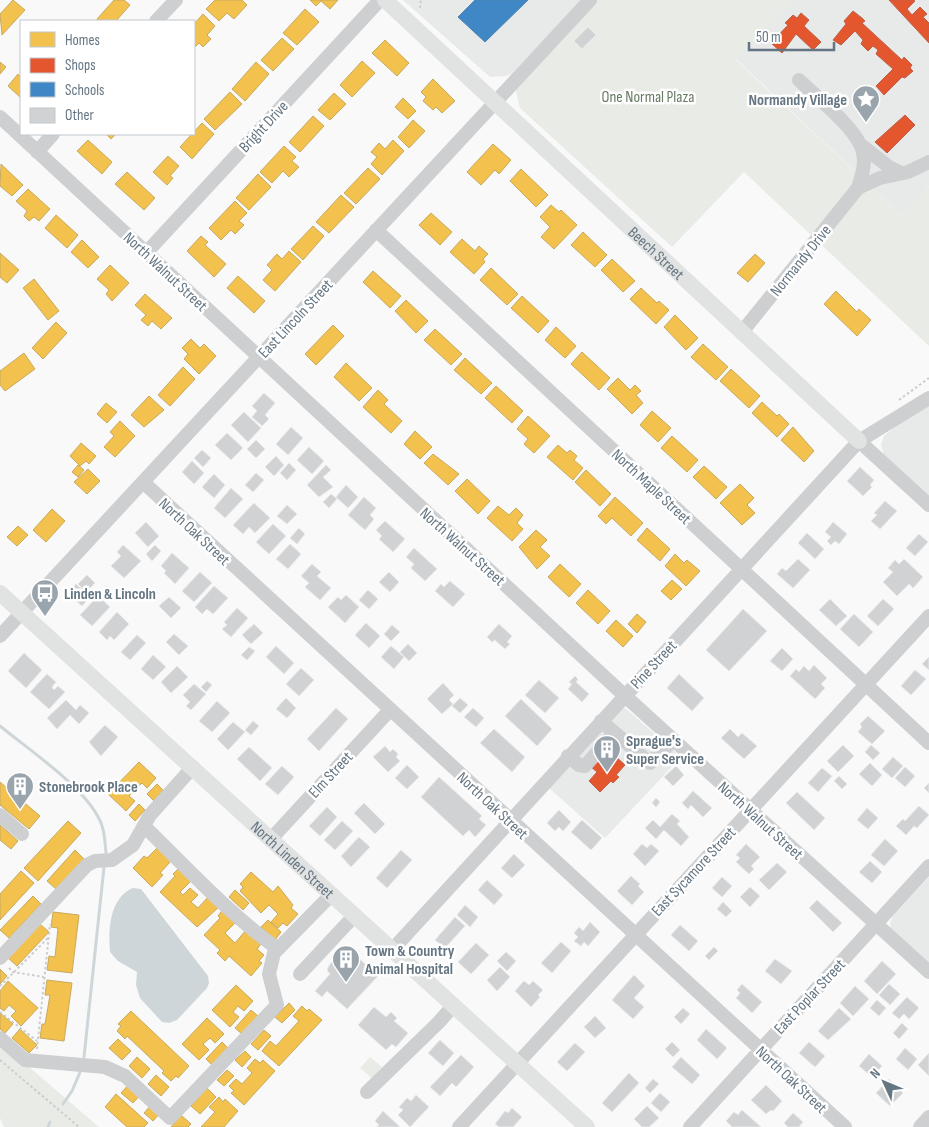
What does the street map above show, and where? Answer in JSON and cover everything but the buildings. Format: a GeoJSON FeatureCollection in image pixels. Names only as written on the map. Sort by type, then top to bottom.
{"type":"FeatureCollection","features":[{"type":"Feature","properties":{"kind":"main road","name":"Beech Street"},"geometry":{"type":"LineString","coordinates":[[385,0],[859,441]]}},
{"type":"Feature","properties":{"kind":"main road","name":"North Linden Street"},"geometry":{"type":"LineString","coordinates":[[0,593],[587,1127]]}},
{"type":"Feature","properties":{"kind":"street"},"geometry":{"type":"LineString","coordinates":[[157,20],[176,0]]}},
{"type":"Feature","properties":{"kind":"street","name":"Bright Drive"},"geometry":{"type":"LineString","coordinates":[[146,252],[380,0]]}},
{"type":"Feature","properties":{"kind":"street","name":"East Lincoln Street"},"geometry":{"type":"LineString","coordinates":[[0,636],[590,0]]}},
{"type":"Feature","properties":{"kind":"street"},"geometry":{"type":"LineString","coordinates":[[799,80],[851,131],[861,146],[889,167],[901,173]]}},
{"type":"Feature","properties":{"kind":"street","name":"North Walnut Street"},"geometry":{"type":"LineString","coordinates":[[0,117],[624,695],[929,972]]}},
{"type":"Feature","properties":{"kind":"street"},"geometry":{"type":"LineString","coordinates":[[37,152],[52,135]]}},
{"type":"Feature","properties":{"kind":"street"},"geometry":{"type":"LineString","coordinates":[[858,188],[864,160],[861,146]]}},
{"type":"Feature","properties":{"kind":"street"},"geometry":{"type":"LineString","coordinates":[[858,188],[880,178],[901,173],[929,162]]}},
{"type":"Feature","properties":{"kind":"street","name":"Normandy Drive"},"geometry":{"type":"LineString","coordinates":[[742,332],[858,188]]}},
{"type":"Feature","properties":{"kind":"street","name":"North Maple Street"},"geometry":{"type":"LineString","coordinates":[[376,230],[929,743]]}},
{"type":"Feature","properties":{"kind":"street","name":"Pine Street"},"geometry":{"type":"LineString","coordinates":[[393,949],[509,820],[859,441],[929,398]]}},
{"type":"Feature","properties":{"kind":"street","name":"Beech Street"},"geometry":{"type":"LineString","coordinates":[[859,441],[929,505]]}},
{"type":"Feature","properties":{"kind":"street","name":"North Oak Street"},"geometry":{"type":"LineString","coordinates":[[143,482],[844,1127]]}},
{"type":"Feature","properties":{"kind":"street","name":"East Sycamore Street"},"geometry":{"type":"LineString","coordinates":[[459,1127],[749,809],[929,616]]}},
{"type":"Feature","properties":{"kind":"street","name":"Elm Street"},"geometry":{"type":"LineString","coordinates":[[271,839],[390,710]]}},
{"type":"Feature","properties":{"kind":"street"},"geometry":{"type":"LineString","coordinates":[[600,721],[650,763],[673,740]]}},
{"type":"Feature","properties":{"kind":"street"},"geometry":{"type":"LineString","coordinates":[[568,756],[585,766],[614,734]]}},
{"type":"Feature","properties":{"kind":"street"},"geometry":{"type":"LineString","coordinates":[[0,958],[87,865],[96,861],[112,860],[123,854],[133,845],[150,815],[193,767]]}},
{"type":"Feature","properties":{"kind":"street"},"geometry":{"type":"LineString","coordinates":[[0,815],[22,834]]}},
{"type":"Feature","properties":{"kind":"street"},"geometry":{"type":"LineString","coordinates":[[144,826],[219,898],[278,949]]}},
{"type":"Feature","properties":{"kind":"street","name":"East Poplar Street"},"geometry":{"type":"LineString","coordinates":[[690,1127],[929,866]]}},
{"type":"Feature","properties":{"kind":"street"},"geometry":{"type":"LineString","coordinates":[[0,1038],[26,1060],[106,1067],[125,1076],[166,1122],[277,1005],[269,974],[274,953],[332,894]]}},
{"type":"Feature","properties":{"kind":"street"},"geometry":{"type":"LineString","coordinates":[[300,974],[355,915]]}},
{"type":"Feature","properties":{"kind":"street"},"geometry":{"type":"LineString","coordinates":[[367,1092],[454,1005]]}},
{"type":"Feature","properties":{"kind":"street"},"geometry":{"type":"LineString","coordinates":[[920,1127],[929,1117]]}},
{"type":"Feature","properties":{"kind":"path"},"geometry":{"type":"LineString","coordinates":[[420,8],[421,0]]}},
{"type":"Feature","properties":{"kind":"path"},"geometry":{"type":"LineString","coordinates":[[892,406],[929,378]]}},
{"type":"Feature","properties":{"kind":"path"},"geometry":{"type":"LineString","coordinates":[[0,1012],[37,1042],[51,914],[46,908]]}},
{"type":"Feature","properties":{"kind":"path"},"geometry":{"type":"LineString","coordinates":[[0,986],[49,937]]}},
{"type":"Feature","properties":{"kind":"path"},"geometry":{"type":"LineString","coordinates":[[12,970],[44,977]]}},
{"type":"Feature","properties":{"kind":"path"},"geometry":{"type":"LineString","coordinates":[[0,1060],[80,1127]]}},
{"type":"Feature","properties":{"kind":"shaded area"},"geometry":{"type":"Polygon","coordinates":[[[403,0],[582,0],[512,73],[506,76],[490,77],[403,0]]]}},
{"type":"Feature","properties":{"kind":"shaded area","name":"Normandy Village"},"geometry":{"type":"Polygon","coordinates":[[[792,0],[929,0],[929,186],[901,215],[736,59],[792,0]]]}},
{"type":"Feature","properties":{"kind":"shaded area"},"geometry":{"type":"Polygon","coordinates":[[[929,405],[929,496],[884,455],[881,445],[884,436],[910,415],[929,405]]]}},
{"type":"Feature","properties":{"kind":"shaded area"},"geometry":{"type":"Polygon","coordinates":[[[625,708],[681,757],[605,838],[548,787],[621,709],[625,708]]]}},
{"type":"Feature","properties":{"kind":"shaded area"},"geometry":{"type":"Polygon","coordinates":[[[929,877],[929,963],[891,929],[890,923],[893,916],[929,877]]]}},
{"type":"Feature","properties":{"kind":"shaded area"},"geometry":{"type":"Polygon","coordinates":[[[133,888],[141,889],[208,976],[209,983],[207,988],[177,1020],[169,1023],[162,1022],[140,998],[136,985],[137,972],[118,961],[110,952],[110,924],[115,906],[125,892],[133,888]]]}},
{"type":"Feature","properties":{"kind":"green space","name":"One Normal Plaza"},"geometry":{"type":"Polygon","coordinates":[[[597,0],[792,0],[736,60],[901,215],[929,186],[929,346],[744,172],[672,247],[520,108],[516,91],[519,83],[597,0]]]}},
{"type":"Feature","properties":{"kind":"green space"},"geometry":{"type":"Polygon","coordinates":[[[0,1042],[99,1127],[4,1127],[0,1118],[0,1042]]]}},
{"type":"Feature","properties":{"kind":"green space"},"geometry":{"type":"Polygon","coordinates":[[[370,1057],[382,1067],[372,1078],[360,1068],[370,1057]]]}},
{"type":"Feature","properties":{"kind":"waterway"},"geometry":{"type":"LineString","coordinates":[[0,726],[58,772],[86,799],[102,826],[106,853]]}},
{"type":"Feature","properties":{"kind":"waterway"},"geometry":{"type":"LineString","coordinates":[[84,1057],[104,867]]}},
{"type":"Feature","properties":{"kind":"waterway"},"geometry":{"type":"LineString","coordinates":[[63,1104],[72,1091],[81,1070]]}},
{"type":"Feature","properties":{"kind":"waterway"},"geometry":{"type":"LineString","coordinates":[[48,1127],[50,1122]]}},
{"type":"Feature","properties":{"kind":"place","name":"Normandy Village"},"geometry":{"type":"Point","coordinates":[866,123]}},
{"type":"Feature","properties":{"kind":"place","name":"Linden & Lincoln"},"geometry":{"type":"Point","coordinates":[45,617]}},
{"type":"Feature","properties":{"kind":"place","name":"Sprague's Super Service"},"geometry":{"type":"Point","coordinates":[607,773]}},
{"type":"Feature","properties":{"kind":"place","name":"Stonebrook Place"},"geometry":{"type":"Point","coordinates":[20,810]}},
{"type":"Feature","properties":{"kind":"place","name":"Town & Country Animal Hospital"},"geometry":{"type":"Point","coordinates":[346,983]}}]}
